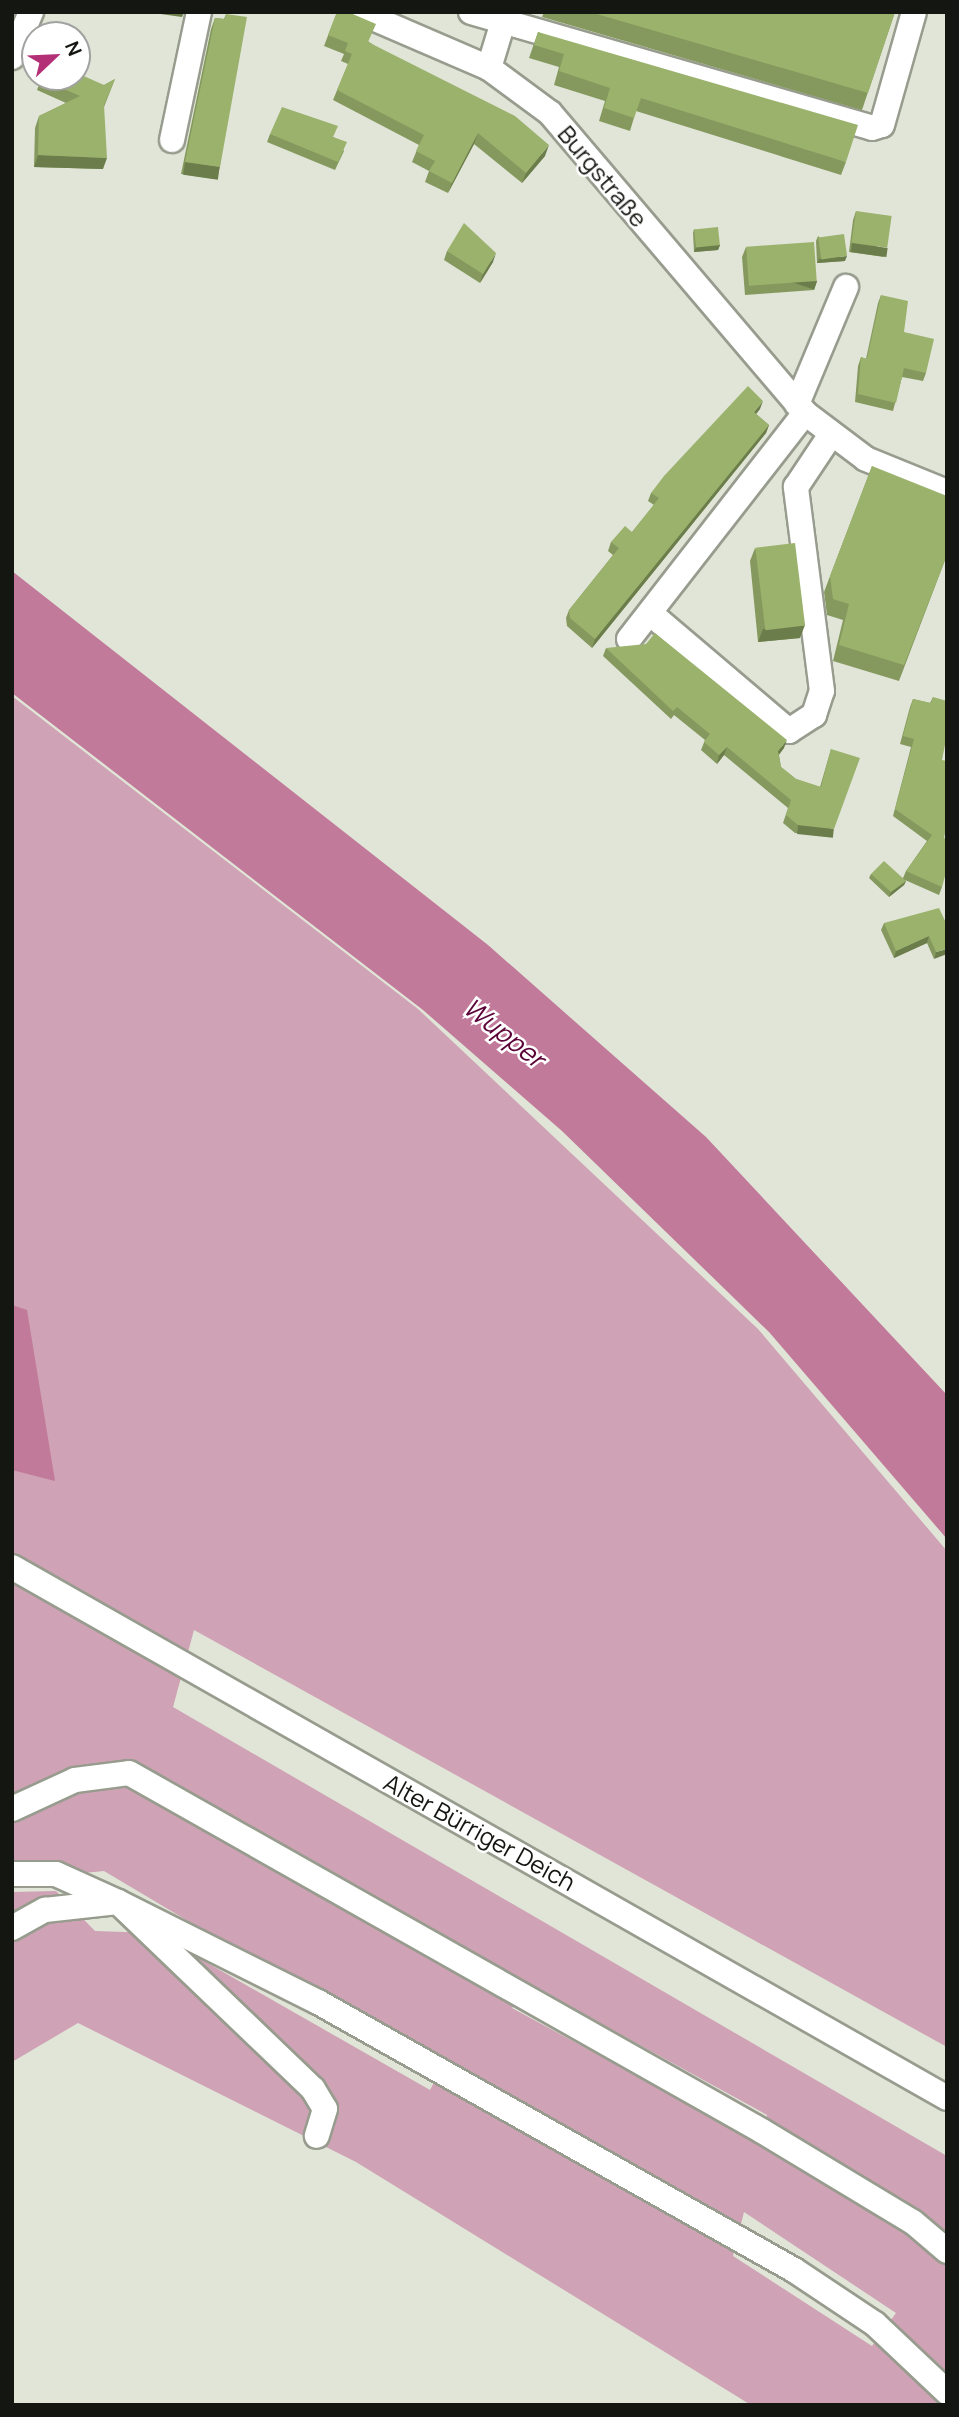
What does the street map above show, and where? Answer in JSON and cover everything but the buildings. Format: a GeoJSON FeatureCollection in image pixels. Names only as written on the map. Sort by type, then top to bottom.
{"type":"FeatureCollection","features":[{"type":"Feature","properties":{"kind":"street"},"geometry":{"type":"LineString","coordinates":[[12,57],[31,12]]}},
{"type":"Feature","properties":{"kind":"street"},"geometry":{"type":"LineString","coordinates":[[172,140],[198,12]]}},
{"type":"Feature","properties":{"kind":"street","name":"Burgstraße"},"geometry":{"type":"LineString","coordinates":[[359,12],[489,68],[550,113],[801,409],[830,436],[866,459],[947,492]]}},
{"type":"Feature","properties":{"kind":"street"},"geometry":{"type":"LineString","coordinates":[[471,12],[505,17],[872,128],[882,125],[914,12]]}},
{"type":"Feature","properties":{"kind":"street"},"geometry":{"type":"LineString","coordinates":[[489,68],[505,17]]}},
{"type":"Feature","properties":{"kind":"street"},"geometry":{"type":"LineString","coordinates":[[629,639],[651,614],[801,409],[846,287]]}},
{"type":"Feature","properties":{"kind":"street"},"geometry":{"type":"LineString","coordinates":[[651,614],[789,731],[814,715],[822,691],[796,487],[830,436]]}},
{"type":"Feature","properties":{"kind":"street","name":"Alter Bürriger Deich"},"geometry":{"type":"LineString","coordinates":[[12,1567],[947,2098]]}},
{"type":"Feature","properties":{"kind":"street"},"geometry":{"type":"LineString","coordinates":[[12,1809],[75,1780],[129,1773],[762,2131],[913,2222],[947,2251]]}},
{"type":"Feature","properties":{"kind":"street"},"geometry":{"type":"LineString","coordinates":[[12,1874],[56,1874],[318,2002],[794,2270],[875,2324],[947,2392]]}},
{"type":"Feature","properties":{"kind":"street"},"geometry":{"type":"LineString","coordinates":[[12,1928],[45,1910],[118,1902]]}},
{"type":"Feature","properties":{"kind":"street"},"geometry":{"type":"LineString","coordinates":[[118,1902],[313,2090],[325,2109],[317,2136]]}},
{"type":"Feature","properties":{"kind":"shaded area"},"geometry":{"type":"Polygon","coordinates":[[[12,696],[418,1009],[758,1329],[947,1551],[947,2047],[194,1630],[173,1707],[947,2156],[947,2405],[751,2405],[356,2162],[78,2023],[12,2062],[12,1892],[56,1891],[95,1931],[155,1933],[430,2090],[440,2071],[104,1871],[12,1880],[12,696]],[[534,1987],[512,2008],[761,2143],[767,2115],[534,1987]],[[744,2212],[733,2256],[872,2346],[896,2313],[744,2212]]]}},
{"type":"Feature","properties":{"kind":"water","name":"Wupper"},"geometry":{"type":"Polygon","coordinates":[[[12,571],[488,945],[706,1137],[947,1395],[947,1539],[769,1332],[562,1131],[423,1010],[12,693],[12,571]]]}},
{"type":"Feature","properties":{"kind":"water"},"geometry":{"type":"Polygon","coordinates":[[[12,1305],[27,1310],[55,1481],[12,1470],[12,1305]]]}}]}
